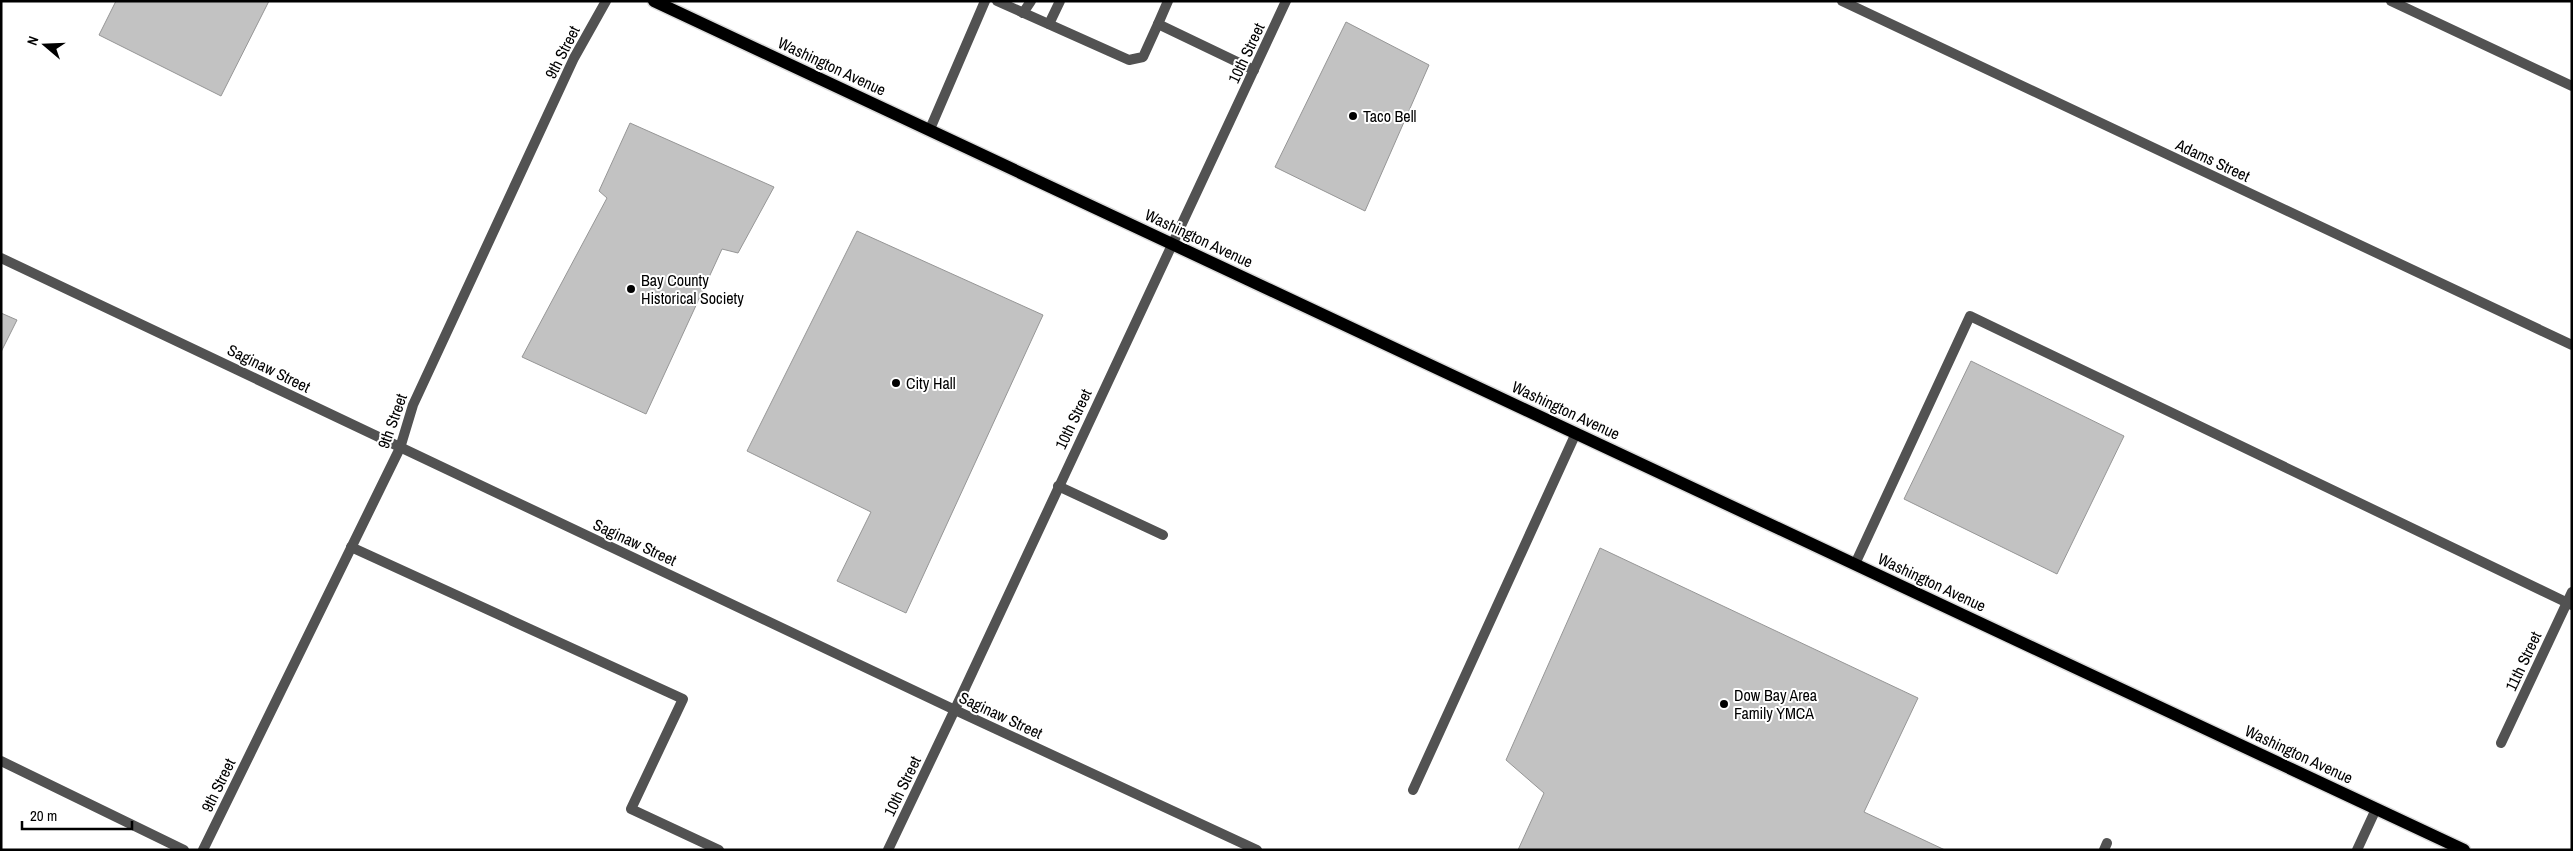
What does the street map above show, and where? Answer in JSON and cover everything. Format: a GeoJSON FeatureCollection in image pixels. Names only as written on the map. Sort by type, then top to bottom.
{"type":"FeatureCollection","features":[{"type":"Feature","properties":{"kind":"main road","name":"Washington Avenue"},"geometry":{"type":"LineString","coordinates":[[654,1],[2376,808],[2443,845],[2464,850]]}},
{"type":"Feature","properties":{"kind":"street","name":"9th Street"},"geometry":{"type":"LineString","coordinates":[[203,850],[400,448],[413,405],[574,58],[606,1]]}},
{"type":"Feature","properties":{"kind":"street"},"geometry":{"type":"LineString","coordinates":[[930,129],[985,1]]}},
{"type":"Feature","properties":{"kind":"street"},"geometry":{"type":"LineString","coordinates":[[997,1],[1129,60],[1143,57],[1168,1]]}},
{"type":"Feature","properties":{"kind":"street"},"geometry":{"type":"LineString","coordinates":[[1023,13],[1031,1]]}},
{"type":"Feature","properties":{"kind":"street"},"geometry":{"type":"LineString","coordinates":[[1049,24],[1060,1]]}},
{"type":"Feature","properties":{"kind":"street","name":"10th Street"},"geometry":{"type":"LineString","coordinates":[[888,850],[1286,1]]}},
{"type":"Feature","properties":{"kind":"street","name":"Adams Street"},"geometry":{"type":"LineString","coordinates":[[1842,1],[2572,345]]}},
{"type":"Feature","properties":{"kind":"street"},"geometry":{"type":"LineString","coordinates":[[2391,1],[2572,86]]}},
{"type":"Feature","properties":{"kind":"street"},"geometry":{"type":"LineString","coordinates":[[1158,24],[1254,70]]}},
{"type":"Feature","properties":{"kind":"street","name":"Saginaw Street"},"geometry":{"type":"LineString","coordinates":[[1,258],[955,710],[1257,850]]}},
{"type":"Feature","properties":{"kind":"street"},"geometry":{"type":"LineString","coordinates":[[1855,564],[1970,316],[2569,604]]}},
{"type":"Feature","properties":{"kind":"street"},"geometry":{"type":"LineString","coordinates":[[1413,790],[1576,433]]}},
{"type":"Feature","properties":{"kind":"street"},"geometry":{"type":"LineString","coordinates":[[1058,486],[1163,535]]}},
{"type":"Feature","properties":{"kind":"street"},"geometry":{"type":"LineString","coordinates":[[352,547],[683,699],[631,809],[719,850]]}},
{"type":"Feature","properties":{"kind":"street","name":"11th Street"},"geometry":{"type":"LineString","coordinates":[[2501,743],[2569,604],[2572,592]]}},
{"type":"Feature","properties":{"kind":"street"},"geometry":{"type":"LineString","coordinates":[[1,761],[184,850]]}},
{"type":"Feature","properties":{"kind":"street"},"geometry":{"type":"LineString","coordinates":[[2357,850],[2376,808]]}},
{"type":"Feature","properties":{"kind":"building"},"geometry":{"type":"Polygon","coordinates":[[[116,1],[269,1],[221,96],[99,35],[116,1]]]}},
{"type":"Feature","properties":{"kind":"building","name":"Taco Bell"},"geometry":{"type":"Polygon","coordinates":[[[1346,22],[1429,65],[1365,211],[1275,167],[1346,22]]]}},
{"type":"Feature","properties":{"kind":"building","name":"Bay County Historical Society"},"geometry":{"type":"Polygon","coordinates":[[[630,123],[774,187],[738,253],[722,249],[646,414],[522,357],[607,198],[599,191],[630,123]]]}},
{"type":"Feature","properties":{"kind":"building","name":"City Hall"},"geometry":{"type":"Polygon","coordinates":[[[857,231],[1043,315],[906,613],[837,581],[871,512],[747,451],[857,231]]]}},
{"type":"Feature","properties":{"kind":"building"},"geometry":{"type":"Polygon","coordinates":[[[1,313],[17,320],[1,352],[1,313]]]}},
{"type":"Feature","properties":{"kind":"building"},"geometry":{"type":"Polygon","coordinates":[[[1971,361],[2124,436],[2057,574],[1904,499],[1971,361]]]}},
{"type":"Feature","properties":{"kind":"building","name":"Dow Bay Area Family YMCA"},"geometry":{"type":"Polygon","coordinates":[[[1600,548],[1918,698],[1864,812],[1945,850],[1518,850],[1544,793],[1506,760],[1600,548]]]}},
{"type":"Feature","properties":{"kind":"place","name":"Taco Bell"},"geometry":{"type":"Point","coordinates":[1353,116]}},
{"type":"Feature","properties":{"kind":"place","name":"Bay County Historical Society"},"geometry":{"type":"Point","coordinates":[631,289]}},
{"type":"Feature","properties":{"kind":"place","name":"City Hall"},"geometry":{"type":"Point","coordinates":[896,383]}},
{"type":"Feature","properties":{"kind":"place","name":"Dow Bay Area Family YMCA"},"geometry":{"type":"Point","coordinates":[1724,704]}}]}
